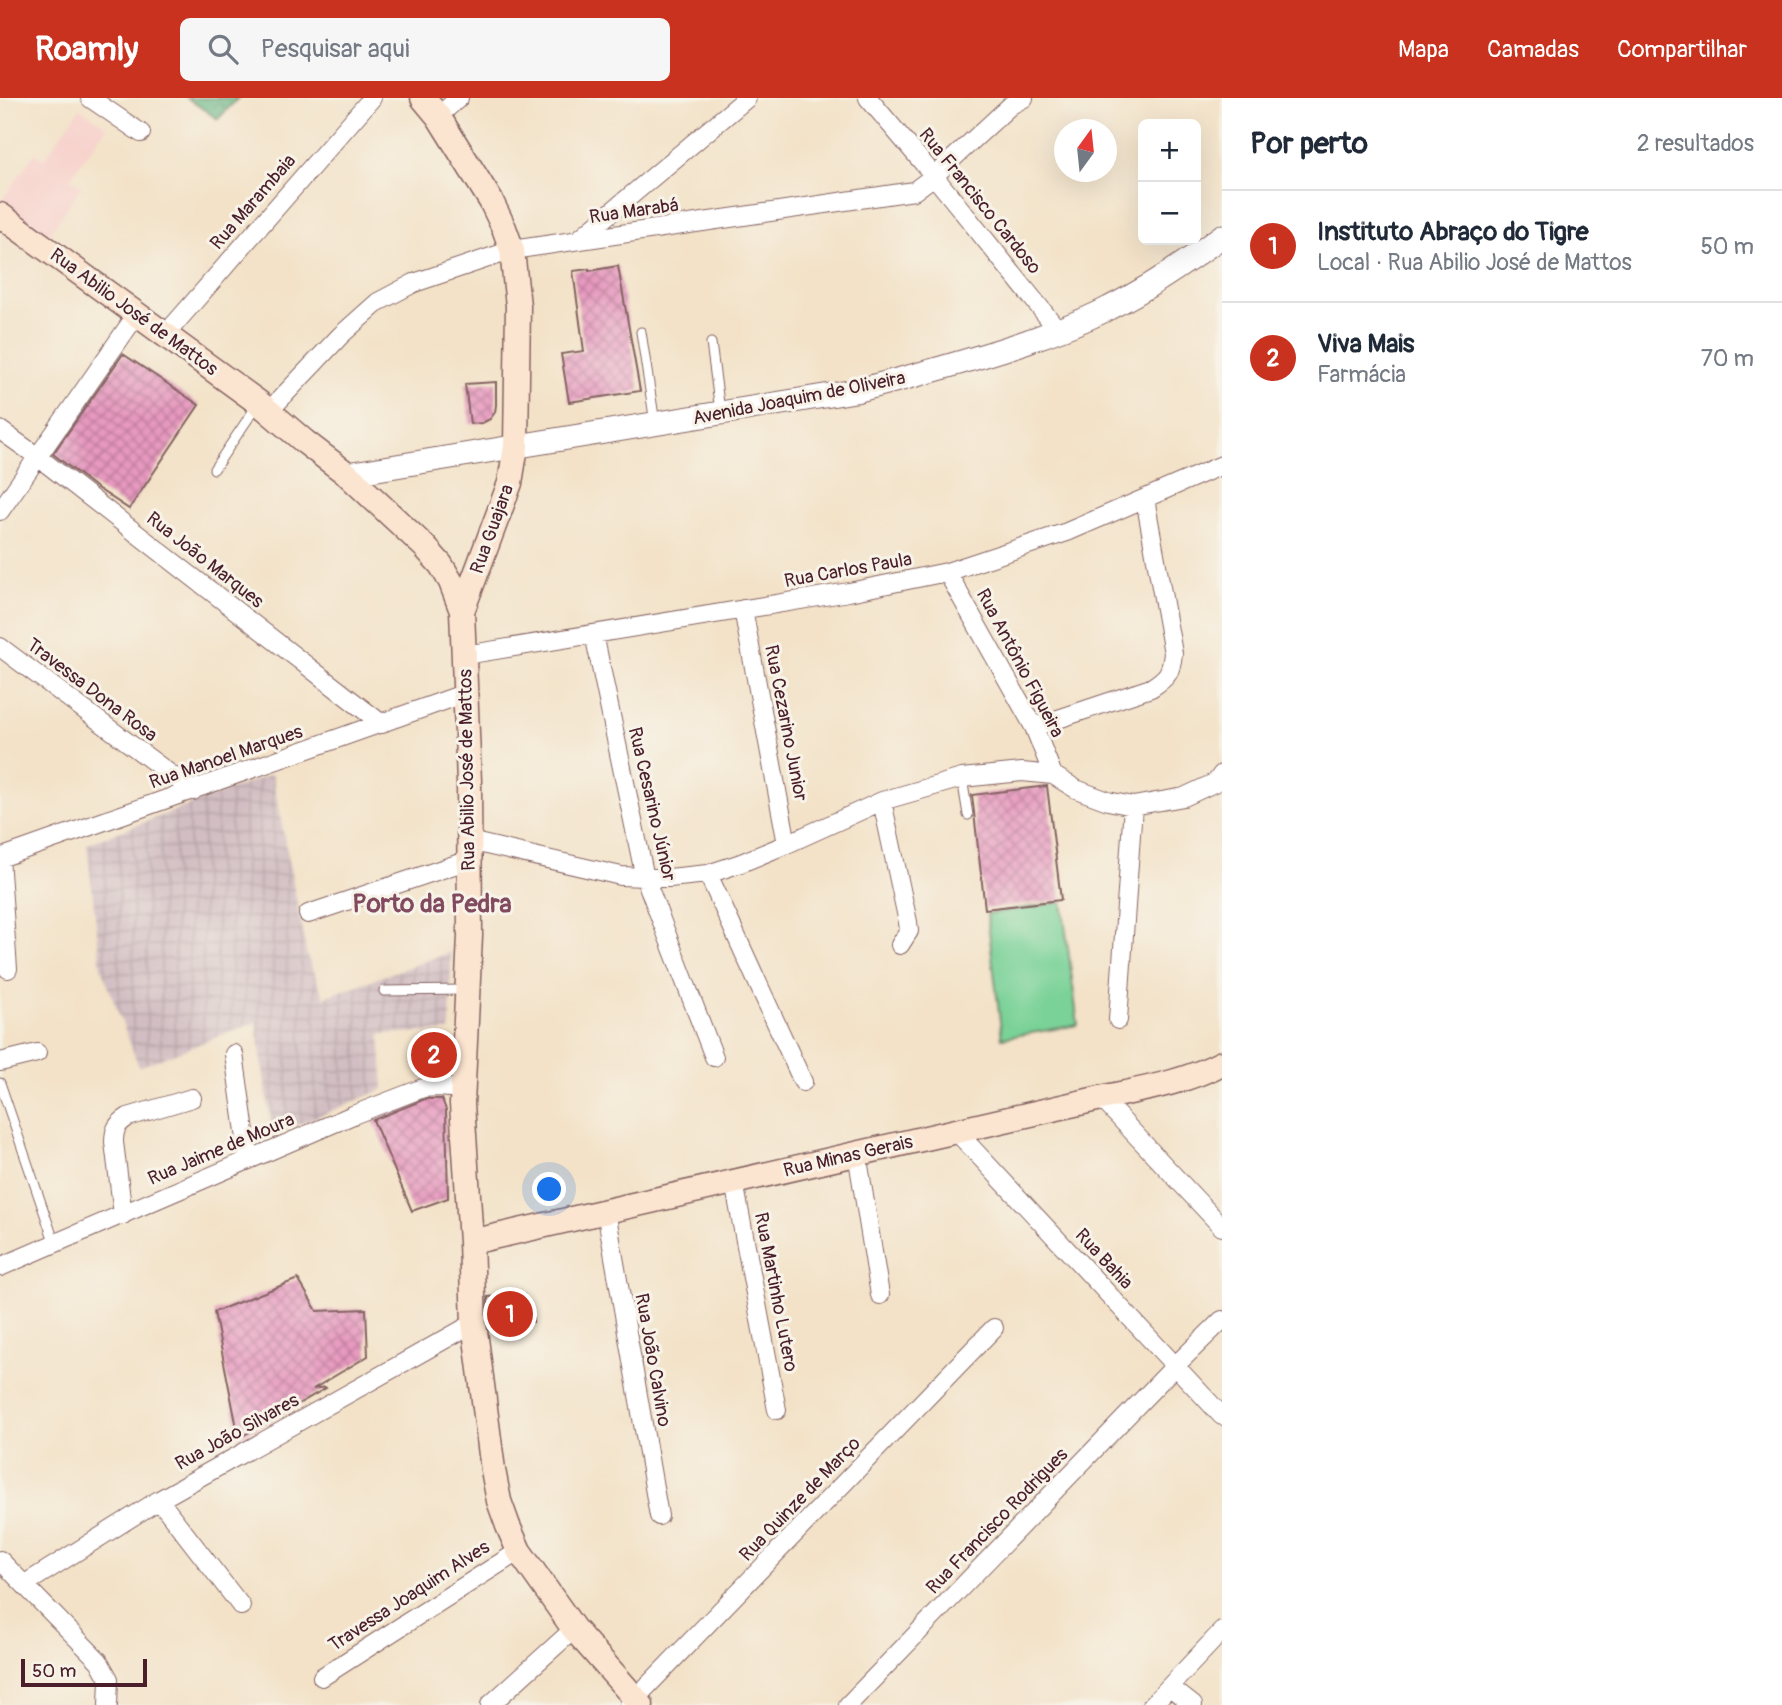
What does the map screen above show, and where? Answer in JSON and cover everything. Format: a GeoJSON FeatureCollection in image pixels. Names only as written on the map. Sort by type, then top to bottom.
{"type":"FeatureCollection","features":[{"type":"Feature","properties":{"kind":"main road","name":"Rua Guajara"},"geometry":{"type":"LineString","coordinates":[[430,107],[491,201],[504,228],[512,250],[518,306],[516,446],[510,482],[462,611]]}},
{"type":"Feature","properties":{"kind":"main road","name":"Rua Abilio José de Mattos"},"geometry":{"type":"LineString","coordinates":[[0,215],[264,407],[347,474],[425,547],[441,565],[451,582],[462,611],[466,693],[470,936],[462,1089],[474,1323],[493,1470],[499,1502],[519,1551],[574,1629],[635,1703]]}},
{"type":"Feature","properties":{"kind":"main road","name":"Rua Minas Gerais"},"geometry":{"type":"LineString","coordinates":[[471,1242],[1180,1081],[1222,1063]]}},
{"type":"Feature","properties":{"kind":"street"},"geometry":{"type":"LineString","coordinates":[[90,98],[142,133]]}},
{"type":"Feature","properties":{"kind":"street","name":"Rua Marambaia"},"geometry":{"type":"LineString","coordinates":[[165,335],[372,98]]}},
{"type":"Feature","properties":{"kind":"street"},"geometry":{"type":"LineString","coordinates":[[430,107],[459,98]]}},
{"type":"Feature","properties":{"kind":"street"},"geometry":{"type":"LineString","coordinates":[[577,241],[747,98]]}},
{"type":"Feature","properties":{"kind":"street","name":"Rua Francisco Cardoso"},"geometry":{"type":"LineString","coordinates":[[868,98],[1058,330]]}},
{"type":"Feature","properties":{"kind":"street","name":"Rua Marabá"},"geometry":{"type":"LineString","coordinates":[[264,407],[378,302],[414,283],[512,250],[914,191],[1011,105],[1024,98]]}},
{"type":"Feature","properties":{"kind":"street","name":"Avenida Joaquim de Oliveira"},"geometry":{"type":"LineString","coordinates":[[347,474],[855,391],[924,374],[1058,330],[1107,309],[1146,288],[1222,236]]}},
{"type":"Feature","properties":{"kind":"street"},"geometry":{"type":"LineString","coordinates":[[0,511],[136,314]]}},
{"type":"Feature","properties":{"kind":"street","name":"Rua João Marques"},"geometry":{"type":"LineString","coordinates":[[0,430],[382,724]]}},
{"type":"Feature","properties":{"kind":"street","name":"Rua Carlos Paula"},"geometry":{"type":"LineString","coordinates":[[465,655],[849,592],[947,572],[1067,531],[1222,465]]}},
{"type":"Feature","properties":{"kind":"street"},"geometry":{"type":"LineString","coordinates":[[1034,727],[1151,688],[1165,678],[1172,668],[1173,653],[1145,499]]}},
{"type":"Feature","properties":{"kind":"street","name":"Rua Antônio Figueira"},"geometry":{"type":"LineString","coordinates":[[947,572],[1034,727],[1053,775]]}},
{"type":"Feature","properties":{"kind":"street","name":"Rua Cezarino Junior"},"geometry":{"type":"LineString","coordinates":[[743,609],[787,844]]}},
{"type":"Feature","properties":{"kind":"street","name":"Rua Cesarino Júnior"},"geometry":{"type":"LineString","coordinates":[[594,634],[645,878],[714,1057]]}},
{"type":"Feature","properties":{"kind":"street","name":"Travessa Dona Rosa"},"geometry":{"type":"LineString","coordinates":[[0,647],[193,791]]}},
{"type":"Feature","properties":{"kind":"street","name":"Rua Manoel Marques"},"geometry":{"type":"LineString","coordinates":[[0,858],[466,693]]}},
{"type":"Feature","properties":{"kind":"street"},"geometry":{"type":"LineString","coordinates":[[308,914],[469,850],[621,876],[669,878],[708,874],[787,844],[882,801],[962,778],[1021,772],[1053,775],[1076,789],[1108,801],[1133,806],[1184,797],[1220,781]]}},
{"type":"Feature","properties":{"kind":"street"},"geometry":{"type":"LineString","coordinates":[[882,801],[908,922],[909,931],[900,945]]}},
{"type":"Feature","properties":{"kind":"street"},"geometry":{"type":"LineString","coordinates":[[1118,1020],[1133,806]]}},
{"type":"Feature","properties":{"kind":"street"},"geometry":{"type":"LineString","coordinates":[[0,858],[8,970]]}},
{"type":"Feature","properties":{"kind":"street"},"geometry":{"type":"LineString","coordinates":[[708,874],[803,1082]]}},
{"type":"Feature","properties":{"kind":"street"},"geometry":{"type":"LineString","coordinates":[[0,1062],[37,1053]]}},
{"type":"Feature","properties":{"kind":"street"},"geometry":{"type":"LineString","coordinates":[[234,1054],[249,1160]]}},
{"type":"Feature","properties":{"kind":"street","name":"Rua Jaime de Moura"},"geometry":{"type":"LineString","coordinates":[[0,1267],[353,1115],[423,1088],[462,1089]]}},
{"type":"Feature","properties":{"kind":"street"},"geometry":{"type":"LineString","coordinates":[[123,1214],[114,1142],[114,1131],[118,1123],[128,1117],[192,1098]]}},
{"type":"Feature","properties":{"kind":"street"},"geometry":{"type":"LineString","coordinates":[[1101,1098],[1222,1227]]}},
{"type":"Feature","properties":{"kind":"street","name":"Rua Bahia"},"geometry":{"type":"LineString","coordinates":[[956,1131],[1222,1416]]}},
{"type":"Feature","properties":{"kind":"street"},"geometry":{"type":"LineString","coordinates":[[857,1153],[880,1294]]}},
{"type":"Feature","properties":{"kind":"street","name":"Rua Martinho Lutero"},"geometry":{"type":"LineString","coordinates":[[734,1182],[777,1410]]}},
{"type":"Feature","properties":{"kind":"street","name":"Rua João Calvino"},"geometry":{"type":"LineString","coordinates":[[606,1211],[660,1516]]}},
{"type":"Feature","properties":{"kind":"street","name":"Rua Francisco Rodrigues"},"geometry":{"type":"LineString","coordinates":[[848,1705],[1222,1320]]}},
{"type":"Feature","properties":{"kind":"street","name":"Rua João Silvares"},"geometry":{"type":"LineString","coordinates":[[25,1584],[159,1500],[474,1323]]}},
{"type":"Feature","properties":{"kind":"street","name":"Rua Quinze de Março"},"geometry":{"type":"LineString","coordinates":[[635,1703],[994,1328]]}},
{"type":"Feature","properties":{"kind":"street"},"geometry":{"type":"LineString","coordinates":[[159,1500],[241,1606]]}},
{"type":"Feature","properties":{"kind":"street","name":"Travessa Joaquim Alves"},"geometry":{"type":"LineString","coordinates":[[322,1677],[519,1551]]}},
{"type":"Feature","properties":{"kind":"street"},"geometry":{"type":"LineString","coordinates":[[3,1568],[25,1584],[99,1661],[109,1679],[108,1705]]}},
{"type":"Feature","properties":{"kind":"street"},"geometry":{"type":"LineString","coordinates":[[490,1705],[574,1629]]}},
{"type":"Feature","properties":{"kind":"street"},"geometry":{"type":"LineString","coordinates":[[1152,1705],[1222,1632]]}},
{"type":"Feature","properties":{"kind":"street"},"geometry":{"type":"LineString","coordinates":[[1170,1687],[1193,1705]]}},
{"type":"Feature","properties":{"kind":"lane"},"geometry":{"type":"LineString","coordinates":[[641,332],[655,425]]}},
{"type":"Feature","properties":{"kind":"lane"},"geometry":{"type":"LineString","coordinates":[[711,343],[720,413]]}},
{"type":"Feature","properties":{"kind":"lane"},"geometry":{"type":"LineString","coordinates":[[214,469],[264,407]]}},
{"type":"Feature","properties":{"kind":"lane"},"geometry":{"type":"LineString","coordinates":[[962,778],[968,815]]}},
{"type":"Feature","properties":{"kind":"lane"},"geometry":{"type":"LineString","coordinates":[[384,990],[468,989]]}},
{"type":"Feature","properties":{"kind":"lane"},"geometry":{"type":"LineString","coordinates":[[0,1083],[55,1244]]}},
{"type":"Feature","properties":{"kind":"shaded area"},"geometry":{"type":"Polygon","coordinates":[[[80,108],[107,127],[70,178],[81,187],[48,236],[0,203],[35,153],[44,159],[80,108]]]}},
{"type":"Feature","properties":{"kind":"shaded area"},"geometry":{"type":"Polygon","coordinates":[[[272,774],[307,956],[324,997],[451,952],[450,1031],[380,1034],[384,1089],[273,1135],[256,1022],[139,1067],[101,967],[87,844],[272,774]]]}},
{"type":"Feature","properties":{"kind":"green space"},"geometry":{"type":"Polygon","coordinates":[[[187,98],[238,98],[218,119],[187,98]]]}},
{"type":"Feature","properties":{"kind":"green space"},"geometry":{"type":"Polygon","coordinates":[[[1062,902],[1078,1025],[1002,1038],[987,914],[1062,902]]]}},
{"type":"Feature","properties":{"kind":"building"},"geometry":{"type":"Polygon","coordinates":[[[618,266],[640,391],[569,402],[561,354],[584,351],[573,271],[618,266]]]}},
{"type":"Feature","properties":{"kind":"building"},"geometry":{"type":"Polygon","coordinates":[[[123,354],[199,405],[129,509],[53,454],[123,354]]]}},
{"type":"Feature","properties":{"kind":"building"},"geometry":{"type":"Polygon","coordinates":[[[496,382],[495,412],[490,419],[482,423],[470,424],[465,384],[496,382]]]}},
{"type":"Feature","properties":{"kind":"building"},"geometry":{"type":"Polygon","coordinates":[[[1047,786],[1061,900],[985,909],[972,795],[1047,786]]]}},
{"type":"Feature","properties":{"kind":"building"},"geometry":{"type":"Polygon","coordinates":[[[444,1041],[449,1059],[424,1069],[418,1052],[444,1041]]]}},
{"type":"Feature","properties":{"kind":"building"},"geometry":{"type":"Polygon","coordinates":[[[425,1099],[442,1099],[446,1110],[448,1198],[412,1211],[373,1120],[425,1099]]]}},
{"type":"Feature","properties":{"kind":"building"},"geometry":{"type":"Polygon","coordinates":[[[298,1279],[317,1311],[366,1309],[368,1356],[313,1389],[326,1388],[239,1438],[214,1312],[298,1279]]]}},
{"type":"Feature","properties":{"kind":"building"},"geometry":{"type":"Polygon","coordinates":[[[524,1295],[524,1305],[532,1307],[533,1322],[489,1325],[488,1297],[524,1295]]]}},
{"type":"Feature","properties":{"kind":"place","name":"Viva Mais"},"geometry":{"type":"Point","coordinates":[434,1055]}},
{"type":"Feature","properties":{"kind":"place","name":"Instituto Abraço do Tigre"},"geometry":{"type":"Point","coordinates":[510,1314]}},
{"type":"Feature","properties":{"kind":"district","name":"Porto da Pedra"},"geometry":{"type":"Point","coordinates":[432,904]}}]}
